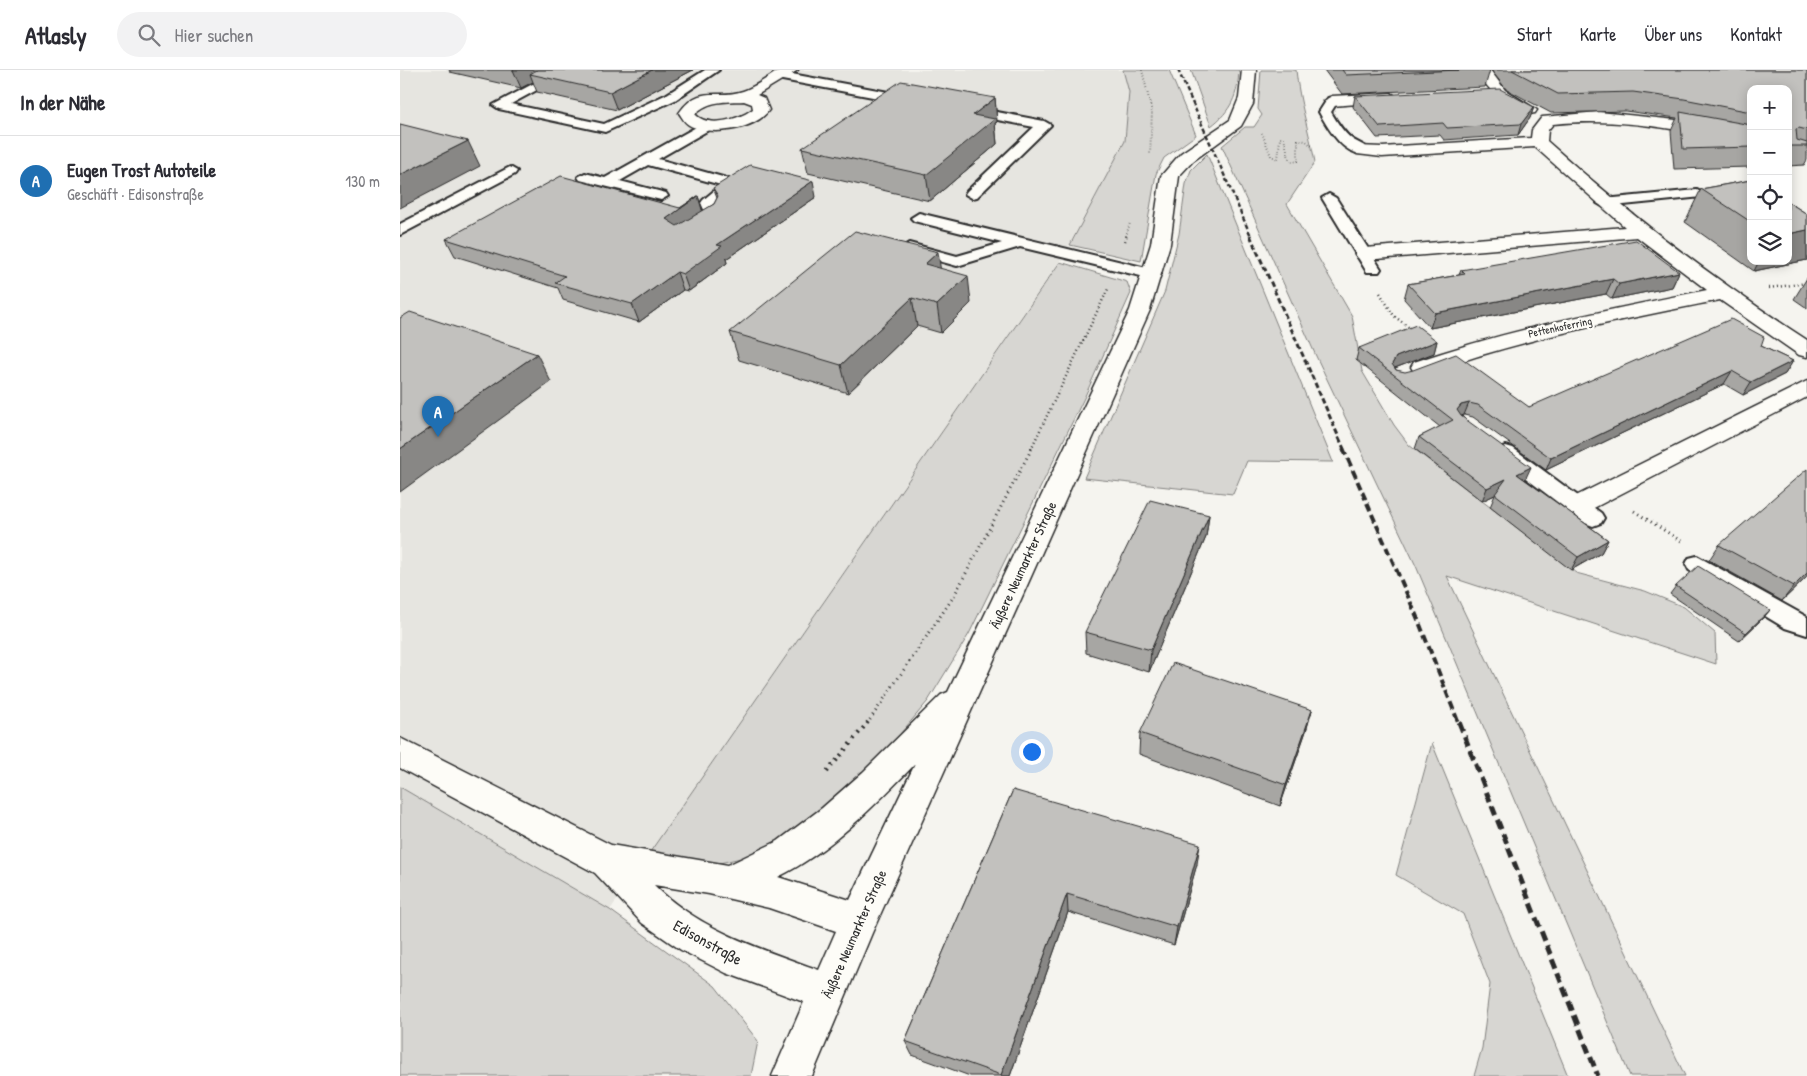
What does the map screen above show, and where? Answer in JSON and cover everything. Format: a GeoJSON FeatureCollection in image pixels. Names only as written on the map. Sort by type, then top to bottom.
{"type":"FeatureCollection","features":[{"type":"Feature","properties":{"kind":"street"},"geometry":{"type":"LineString","coordinates":[[1241,116],[1249,92],[1249,70]]}},
{"type":"Feature","properties":{"kind":"street"},"geometry":{"type":"LineString","coordinates":[[1482,70],[1500,93],[1548,120],[1575,116],[1616,116],[1747,139]]}},
{"type":"Feature","properties":{"kind":"street"},"geometry":{"type":"LineString","coordinates":[[746,96],[786,73]]}},
{"type":"Feature","properties":{"kind":"street"},"geometry":{"type":"LineString","coordinates":[[1480,94],[1500,93]]}},
{"type":"Feature","properties":{"kind":"street"},"geometry":{"type":"LineString","coordinates":[[721,96],[746,96],[759,101],[761,110],[757,114],[735,123],[706,125],[689,119],[687,114],[698,102],[721,96]]}},
{"type":"Feature","properties":{"kind":"street"},"geometry":{"type":"LineString","coordinates":[[1332,101],[1411,97]]}},
{"type":"Feature","properties":{"kind":"street","name":"Äußere Neumarkter Straße"},"geometry":{"type":"LineString","coordinates":[[792,1076],[859,921],[1140,310],[1153,274],[1166,221],[1169,178],[1184,159],[1228,128],[1241,116]]}},
{"type":"Feature","properties":{"kind":"street"},"geometry":{"type":"LineString","coordinates":[[1539,142],[1540,130],[1548,120]]}},
{"type":"Feature","properties":{"kind":"street"},"geometry":{"type":"LineString","coordinates":[[1363,150],[1382,152],[1539,142],[1604,203],[1724,293],[1807,350]]}},
{"type":"Feature","properties":{"kind":"street"},"geometry":{"type":"LineString","coordinates":[[1369,261],[1643,231]]}},
{"type":"Feature","properties":{"kind":"street","name":"Pettenkoferring"},"geometry":{"type":"LineString","coordinates":[[1401,376],[1463,352],[1516,337],[1724,293]]}},
{"type":"Feature","properties":{"kind":"street"},"geometry":{"type":"LineString","coordinates":[[1585,512],[1604,492],[1807,388]]}},
{"type":"Feature","properties":{"kind":"street"},"geometry":{"type":"LineString","coordinates":[[718,879],[788,853],[830,823],[875,783],[965,690]]}},
{"type":"Feature","properties":{"kind":"street","name":"Edisonstraße"},"geometry":{"type":"LineString","coordinates":[[400,752],[607,861],[655,911],[694,937],[739,960],[828,992]]}},
{"type":"Feature","properties":{"kind":"street","name":"Edisonstraße"},"geometry":{"type":"LineString","coordinates":[[607,861],[718,879],[769,891],[859,921]]}},
{"type":"Feature","properties":{"kind":"lane"},"geometry":{"type":"LineString","coordinates":[[568,70],[499,105],[605,128],[671,97],[713,70]]}},
{"type":"Feature","properties":{"kind":"lane"},"geometry":{"type":"LineString","coordinates":[[786,73],[927,103]]}},
{"type":"Feature","properties":{"kind":"lane"},"geometry":{"type":"LineString","coordinates":[[671,97],[698,102]]}},
{"type":"Feature","properties":{"kind":"lane"},"geometry":{"type":"LineString","coordinates":[[1332,101],[1325,112],[1339,136],[1353,146],[1363,150]]}},
{"type":"Feature","properties":{"kind":"lane"},"geometry":{"type":"LineString","coordinates":[[956,108],[1044,125],[972,194]]}},
{"type":"Feature","properties":{"kind":"lane"},"geometry":{"type":"LineString","coordinates":[[608,182],[706,125]]}},
{"type":"Feature","properties":{"kind":"lane"},"geometry":{"type":"LineString","coordinates":[[647,160],[732,184],[730,188],[708,203],[714,212],[713,216],[682,236]]}},
{"type":"Feature","properties":{"kind":"lane"},"geometry":{"type":"LineString","coordinates":[[400,230],[510,171]]}},
{"type":"Feature","properties":{"kind":"lane"},"geometry":{"type":"LineString","coordinates":[[585,177],[661,196]]}},
{"type":"Feature","properties":{"kind":"lane"},"geometry":{"type":"LineString","coordinates":[[1604,203],[1696,194]]}},
{"type":"Feature","properties":{"kind":"lane"},"geometry":{"type":"LineString","coordinates":[[1329,198],[1369,261]]}},
{"type":"Feature","properties":{"kind":"lane"},"geometry":{"type":"LineString","coordinates":[[919,218],[1153,274]]}},
{"type":"Feature","properties":{"kind":"lane"},"geometry":{"type":"LineString","coordinates":[[897,245],[956,261],[1018,243]]}},
{"type":"Feature","properties":{"kind":"lane"},"geometry":{"type":"LineString","coordinates":[[1487,440],[1585,512]]}},
{"type":"Feature","properties":{"kind":"lane"},"geometry":{"type":"LineString","coordinates":[[1697,564],[1793,622],[1807,626]]}},
{"type":"Feature","properties":{"kind":"path"},"geometry":{"type":"LineString","coordinates":[[1142,70],[1150,94],[1155,130],[1149,157]]}},
{"type":"Feature","properties":{"kind":"path"},"geometry":{"type":"LineString","coordinates":[[1241,116],[1252,117],[1257,121],[1271,156],[1278,159],[1280,138],[1284,138],[1290,162],[1298,161],[1298,140],[1306,141],[1328,163],[1337,164],[1363,150]]}},
{"type":"Feature","properties":{"kind":"path"},"geometry":{"type":"LineString","coordinates":[[824,775],[873,716],[954,596],[1017,480],[1119,267],[1130,220]]}},
{"type":"Feature","properties":{"kind":"path"},"geometry":{"type":"LineString","coordinates":[[1604,492],[1690,547],[1697,564]]}},
{"type":"Feature","properties":{"kind":"shaded area"},"geometry":{"type":"Polygon","coordinates":[[[400,70],[1123,70],[1129,92],[1125,141],[1064,255],[610,910],[400,787],[400,70]]]}},
{"type":"Feature","properties":{"kind":"shaded area"},"geometry":{"type":"Polygon","coordinates":[[[1123,70],[1169,70],[1196,135],[1164,158],[1156,174],[1141,261],[1070,245],[1125,141],[1129,92],[1123,70]]]}},
{"type":"Feature","properties":{"kind":"shaded area"},"geometry":{"type":"Polygon","coordinates":[[[1191,70],[1239,70],[1237,87],[1232,102],[1224,114],[1211,126],[1191,70]]]}},
{"type":"Feature","properties":{"kind":"shaded area"},"geometry":{"type":"Polygon","coordinates":[[[1261,70],[1296,70],[1315,162],[1287,204],[1352,316],[1362,371],[1394,425],[1409,445],[1576,573],[1645,591],[1684,607],[1715,633],[1716,664],[1447,576],[1685,1076],[1630,1076],[1416,566],[1316,356],[1222,146],[1245,127],[1254,127],[1262,115],[1258,109],[1261,70]]]}},
{"type":"Feature","properties":{"kind":"shaded area"},"geometry":{"type":"Polygon","coordinates":[[[1207,154],[1333,462],[1247,461],[1233,494],[1084,478],[1165,291],[1179,234],[1186,184],[1191,170],[1207,154]]]}},
{"type":"Feature","properties":{"kind":"shaded area"},"geometry":{"type":"Polygon","coordinates":[[[1060,262],[1127,282],[1131,293],[1085,396],[969,634],[928,701],[873,766],[808,823],[766,852],[707,866],[650,852],[1060,262]]]}},
{"type":"Feature","properties":{"kind":"shaded area"},"geometry":{"type":"Polygon","coordinates":[[[1432,743],[1568,1076],[1474,1076],[1482,1048],[1490,984],[1463,914],[1396,875],[1432,743]]]}},
{"type":"Feature","properties":{"kind":"shaded area"},"geometry":{"type":"Polygon","coordinates":[[[400,787],[610,910],[715,986],[758,1041],[751,1076],[400,1076],[400,787]]]}},
{"type":"Feature","properties":{"kind":"building"},"geometry":{"type":"Polygon","coordinates":[[[537,70],[652,70],[610,92],[530,74],[537,70]]]}},
{"type":"Feature","properties":{"kind":"building"},"geometry":{"type":"Polygon","coordinates":[[[1342,70],[1460,70],[1346,75],[1342,70]]]}},
{"type":"Feature","properties":{"kind":"building"},"geometry":{"type":"Polygon","coordinates":[[[1512,70],[1807,70],[1807,130],[1796,129],[1797,140],[1807,143],[1807,146],[1792,146],[1792,85],[1747,85],[1747,111],[1684,99],[1633,92],[1558,94],[1512,70]]]}},
{"type":"Feature","properties":{"kind":"building"},"geometry":{"type":"Polygon","coordinates":[[[901,81],[995,98],[973,115],[995,119],[926,175],[802,148],[901,81]]]}},
{"type":"Feature","properties":{"kind":"building"},"geometry":{"type":"Polygon","coordinates":[[[1500,89],[1534,107],[1521,124],[1447,128],[1443,123],[1380,127],[1355,96],[1500,89]]]}},
{"type":"Feature","properties":{"kind":"building"},"geometry":{"type":"Polygon","coordinates":[[[1680,112],[1747,124],[1747,147],[1683,149],[1680,112]]]}},
{"type":"Feature","properties":{"kind":"building"},"geometry":{"type":"Polygon","coordinates":[[[400,124],[468,141],[400,175],[400,124]]]}},
{"type":"Feature","properties":{"kind":"building"},"geometry":{"type":"Polygon","coordinates":[[[750,165],[813,181],[717,245],[722,246],[683,274],[677,272],[632,304],[555,283],[565,276],[446,239],[561,176],[680,208],[698,196],[666,219],[677,226],[714,204],[718,196],[713,188],[750,165]]]}},
{"type":"Feature","properties":{"kind":"building"},"geometry":{"type":"Polygon","coordinates":[[[1747,181],[1747,219],[1701,189],[1747,181]]]}},
{"type":"Feature","properties":{"kind":"building"},"geometry":{"type":"Polygon","coordinates":[[[1792,205],[1807,214],[1807,230],[1792,233],[1792,205]]]}},
{"type":"Feature","properties":{"kind":"building"},"geometry":{"type":"Polygon","coordinates":[[[855,231],[938,252],[925,264],[968,276],[937,305],[912,298],[841,365],[730,332],[855,231]]]}},
{"type":"Feature","properties":{"kind":"building"},"geometry":{"type":"Polygon","coordinates":[[[1636,240],[1679,272],[1619,284],[1613,279],[1435,313],[1408,284],[1465,274],[1461,270],[1636,240]]]}},
{"type":"Feature","properties":{"kind":"building"},"geometry":{"type":"Polygon","coordinates":[[[410,312],[537,354],[400,449],[400,318],[410,312]]]}},
{"type":"Feature","properties":{"kind":"building"},"geometry":{"type":"Polygon","coordinates":[[[1731,319],[1764,337],[1761,346],[1793,361],[1751,382],[1732,371],[1551,458],[1478,405],[1469,403],[1461,405],[1457,410],[1461,416],[1531,467],[1517,474],[1608,540],[1578,557],[1495,494],[1506,479],[1487,488],[1419,437],[1453,420],[1359,348],[1416,325],[1437,341],[1396,357],[1392,364],[1396,370],[1405,372],[1413,370],[1456,354],[1529,407],[1731,319]]]}},
{"type":"Feature","properties":{"kind":"building"},"geometry":{"type":"Polygon","coordinates":[[[1807,469],[1807,573],[1794,586],[1719,545],[1807,469]]]}},
{"type":"Feature","properties":{"kind":"building"},"geometry":{"type":"Polygon","coordinates":[[[1150,500],[1209,515],[1151,650],[1085,632],[1150,500]]]}},
{"type":"Feature","properties":{"kind":"building"},"geometry":{"type":"Polygon","coordinates":[[[1698,566],[1770,610],[1746,633],[1676,586],[1698,566]]]}},
{"type":"Feature","properties":{"kind":"building"},"geometry":{"type":"Polygon","coordinates":[[[1173,663],[1312,710],[1286,785],[1140,733],[1173,663]]]}},
{"type":"Feature","properties":{"kind":"building"},"geometry":{"type":"Polygon","coordinates":[[[1013,790],[1200,844],[1177,927],[1067,894],[1001,1075],[905,1041],[1013,790]]]}},
{"type":"Feature","properties":{"kind":"railway"},"geometry":{"type":"LineString","coordinates":[[1178,70],[1251,236]]}},
{"type":"Feature","properties":{"kind":"railway"},"geometry":{"type":"LineString","coordinates":[[1250,235],[1344,449]]}},
{"type":"Feature","properties":{"kind":"railway"},"geometry":{"type":"LineString","coordinates":[[1343,448],[1417,617],[1459,724]]}},
{"type":"Feature","properties":{"kind":"railway"},"geometry":{"type":"LineString","coordinates":[[1459,722],[1598,1076]]}},
{"type":"Feature","properties":{"kind":"place","name":"Eugen Trost Autoteile"},"geometry":{"type":"Point","coordinates":[438,437]}}]}
